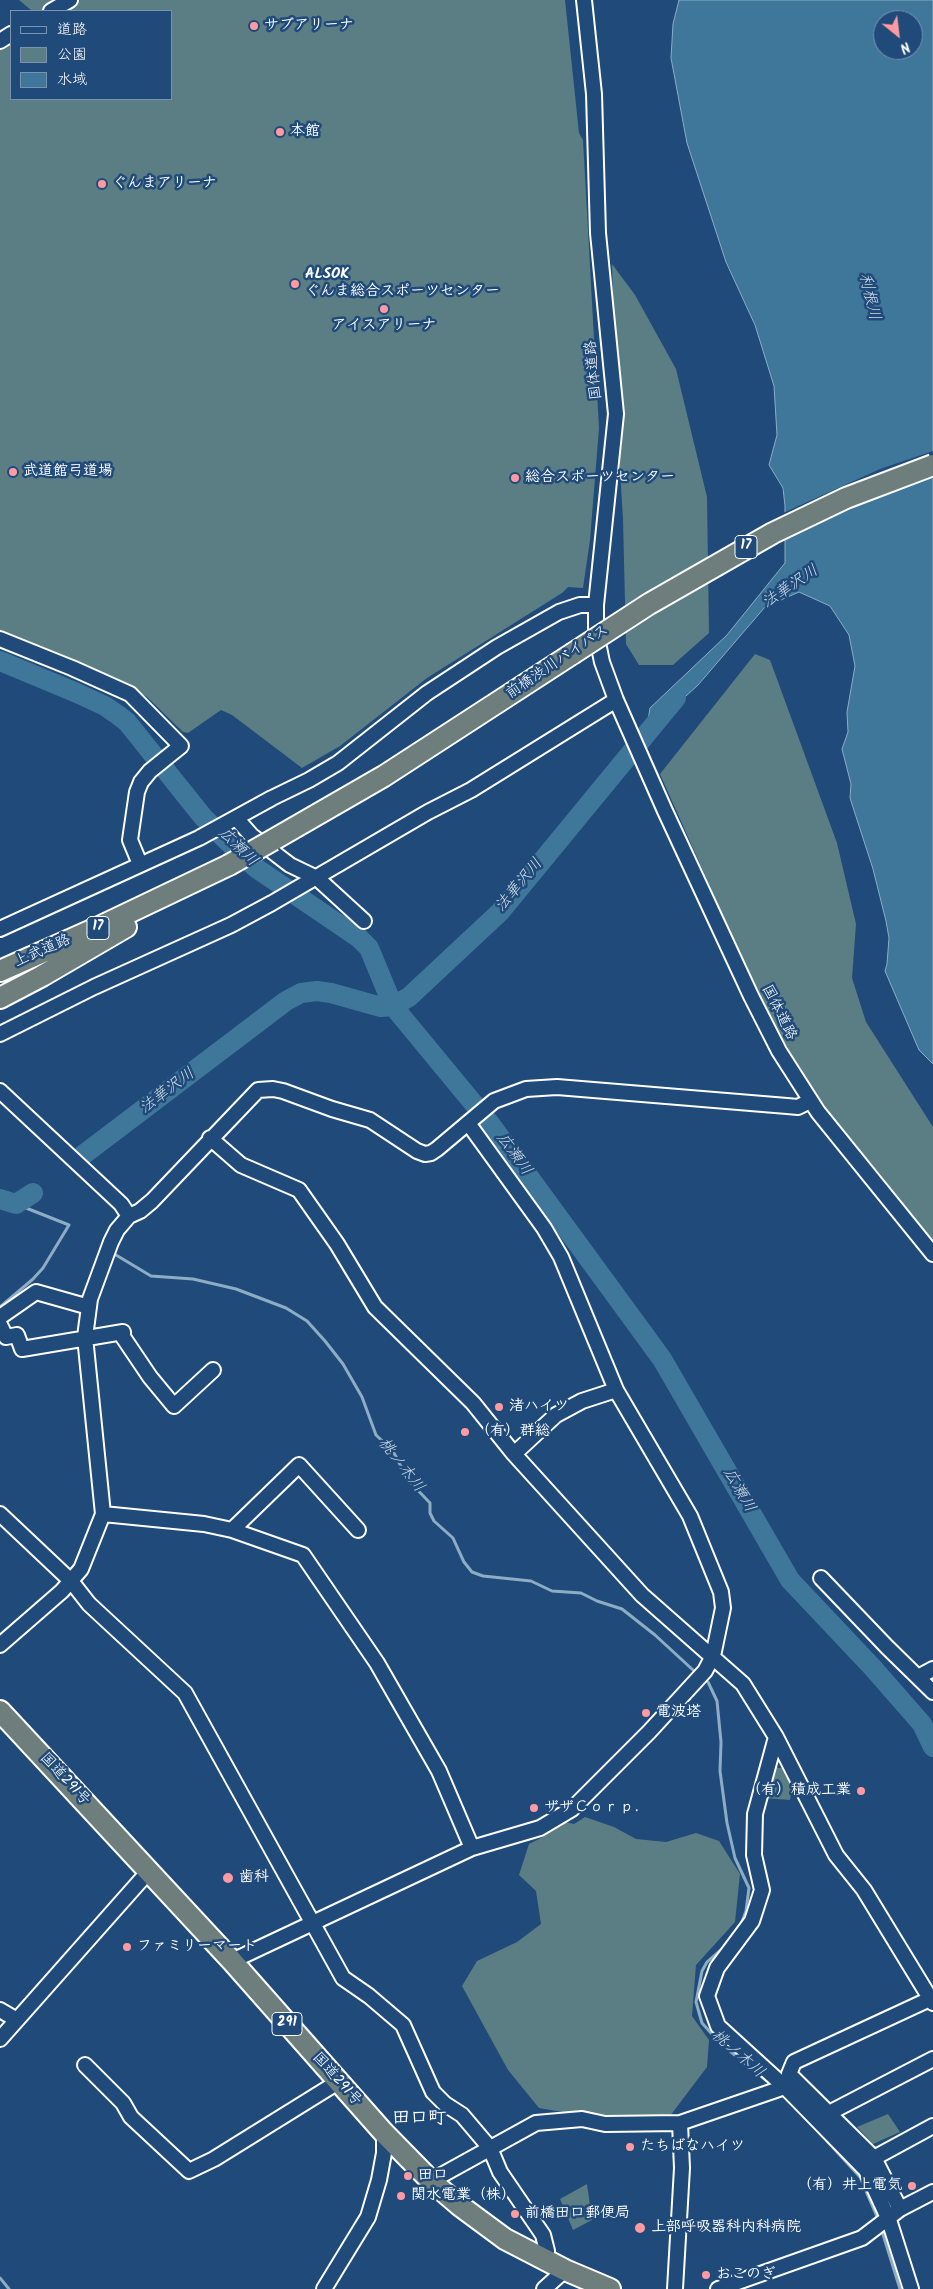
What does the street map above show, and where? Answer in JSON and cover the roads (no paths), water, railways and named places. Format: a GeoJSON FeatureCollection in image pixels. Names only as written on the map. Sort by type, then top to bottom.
{"type":"FeatureCollection","features":[{"type":"Feature","properties":{"kind":"highway","name":"前橋渋川バイパス"},"geometry":{"type":"LineString","coordinates":[[194,882],[229,865],[384,776],[649,604],[773,533],[846,498],[933,465]]}},
{"type":"Feature","properties":{"kind":"highway"},"geometry":{"type":"LineString","coordinates":[[0,961],[118,910],[194,882]]}},
{"type":"Feature","properties":{"kind":"highway"},"geometry":{"type":"LineString","coordinates":[[0,998],[103,941],[194,882]]}},
{"type":"Feature","properties":{"kind":"highway","name":"上武道路"},"geometry":{"type":"LineString","coordinates":[[0,971],[194,882]]}},
{"type":"Feature","properties":{"kind":"highway","name":"国道291号"},"geometry":{"type":"LineString","coordinates":[[0,1711],[232,1962],[384,2133],[431,2181],[458,2205],[505,2239],[545,2261],[555,2282],[610,2289]]}},
{"type":"Feature","properties":{"kind":"street"},"geometry":{"type":"LineString","coordinates":[[53,10],[70,0]]}},
{"type":"Feature","properties":{"kind":"street","name":"国体道路"},"geometry":{"type":"LineString","coordinates":[[584,0],[594,94],[598,233],[616,414],[596,605],[596,633],[599,650],[616,700],[630,732],[766,1026],[810,1101],[933,1254]]}},
{"type":"Feature","properties":{"kind":"street"},"geometry":{"type":"LineString","coordinates":[[0,929],[199,838],[338,763],[427,693],[547,617],[580,605],[596,605]]}},
{"type":"Feature","properties":{"kind":"street"},"geometry":{"type":"LineString","coordinates":[[0,639],[130,694],[181,746],[150,771],[137,792],[130,840],[140,864]]}},
{"type":"Feature","properties":{"kind":"street"},"geometry":{"type":"LineString","coordinates":[[0,1034],[94,987],[231,925],[276,901],[428,812],[471,790],[616,700]]}},
{"type":"Feature","properties":{"kind":"street"},"geometry":{"type":"LineString","coordinates":[[236,818],[251,835],[272,852],[314,880],[364,921]]}},
{"type":"Feature","properties":{"kind":"street"},"geometry":{"type":"LineString","coordinates":[[0,1645],[62,1591],[81,1569],[103,1514],[84,1337],[89,1306],[111,1242],[117,1230],[129,1216],[140,1211],[152,1201],[210,1138],[258,1090],[282,1091],[370,1120],[411,1148],[425,1154],[437,1149],[488,1106],[515,1092],[538,1087],[798,1107],[810,1101]]}},
{"type":"Feature","properties":{"kind":"street"},"geometry":{"type":"LineString","coordinates":[[0,1091],[121,1204],[129,1216]]}},
{"type":"Feature","properties":{"kind":"street"},"geometry":{"type":"LineString","coordinates":[[232,1962],[472,1848],[540,1828],[572,1809],[649,1732],[705,1671],[713,1656],[723,1608],[721,1592],[690,1516],[616,1390],[561,1257],[544,1228],[470,1122]]}},
{"type":"Feature","properties":{"kind":"street"},"geometry":{"type":"LineString","coordinates":[[210,1138],[241,1165],[299,1190],[337,1244],[375,1307],[473,1403],[514,1454],[642,1595],[743,1684],[776,1737],[836,1855],[864,1890],[931,2001],[794,2062],[789,2074],[874,2158],[900,2209]]}},
{"type":"Feature","properties":{"kind":"street"},"geometry":{"type":"LineString","coordinates":[[0,1317],[36,1292],[89,1306]]}},
{"type":"Feature","properties":{"kind":"street"},"geometry":{"type":"LineString","coordinates":[[0,1326],[6,1337],[17,1335],[22,1349],[84,1337],[123,1332],[123,1337],[150,1377],[174,1406],[214,1370]]}},
{"type":"Feature","properties":{"kind":"street"},"geometry":{"type":"LineString","coordinates":[[514,1454],[556,1415],[582,1401],[616,1390]]}},
{"type":"Feature","properties":{"kind":"street"},"geometry":{"type":"LineString","coordinates":[[232,1530],[299,1466],[358,1530]]}},
{"type":"Feature","properties":{"kind":"street"},"geometry":{"type":"LineString","coordinates":[[0,1514],[70,1581],[89,1604],[185,1693],[343,1978],[369,1996],[403,2025],[433,2092],[445,2104],[462,2115],[490,2148],[500,2172],[542,2235],[546,2251],[545,2261]]}},
{"type":"Feature","properties":{"kind":"street"},"geometry":{"type":"LineString","coordinates":[[103,1514],[204,1524],[232,1530],[303,1556],[382,1671],[439,1771],[472,1848]]}},
{"type":"Feature","properties":{"kind":"street"},"geometry":{"type":"LineString","coordinates":[[821,1578],[887,1648],[933,1692]]}},
{"type":"Feature","properties":{"kind":"street"},"geometry":{"type":"LineString","coordinates":[[918,1677],[933,1669]]}},
{"type":"Feature","properties":{"kind":"street"},"geometry":{"type":"LineString","coordinates":[[776,1737],[755,1814],[754,1855],[762,1890],[752,1921],[717,1968],[707,1996],[718,2026],[785,2087],[866,2170],[889,2220],[911,2289]]}},
{"type":"Feature","properties":{"kind":"street"},"geometry":{"type":"LineString","coordinates":[[0,2039],[149,1871]]}},
{"type":"Feature","properties":{"kind":"street"},"geometry":{"type":"LineString","coordinates":[[0,2010],[17,2020]]}},
{"type":"Feature","properties":{"kind":"street"},"geometry":{"type":"LineString","coordinates":[[828,2113],[933,2059]]}},
{"type":"Feature","properties":{"kind":"street"},"geometry":{"type":"LineString","coordinates":[[85,2065],[123,2103],[131,2117],[190,2171],[214,2159],[338,2082]]}},
{"type":"Feature","properties":{"kind":"street"},"geometry":{"type":"LineString","coordinates":[[431,2181],[536,2123],[582,2119],[605,2124],[680,2124],[785,2087]]}},
{"type":"Feature","properties":{"kind":"street"},"geometry":{"type":"LineString","coordinates":[[675,2289],[682,2168],[680,2124]]}},
{"type":"Feature","properties":{"kind":"street"},"geometry":{"type":"LineString","coordinates":[[874,2158],[933,2126]]}},
{"type":"Feature","properties":{"kind":"street"},"geometry":{"type":"LineString","coordinates":[[324,2289],[368,2217],[379,2180],[384,2153],[384,2133]]}},
{"type":"Feature","properties":{"kind":"street"},"geometry":{"type":"LineString","coordinates":[[718,2289],[862,2238],[889,2220],[900,2209],[933,2192]]}},
{"type":"Feature","properties":{"kind":"water","name":"利根川"},"geometry":{"type":"Polygon","coordinates":[[[679,0],[933,0],[933,1064],[919,1050],[885,971],[889,938],[886,921],[873,869],[850,798],[851,784],[842,749],[848,732],[847,712],[855,666],[849,635],[830,606],[799,592],[765,607],[698,685],[662,718],[648,720],[650,708],[727,635],[785,563],[785,506],[783,488],[769,465],[777,435],[774,386],[755,325],[726,262],[687,143],[671,58],[673,24],[679,0]]]}},
{"type":"Feature","properties":{"kind":"waterway","name":"広瀬川"},"geometry":{"type":"LineString","coordinates":[[0,661],[77,693],[105,706],[118,715],[127,722],[203,817],[256,868],[359,938],[369,948],[393,1006],[488,1121],[662,1359],[790,1580],[873,1668],[922,1724],[933,1747]]}},
{"type":"Feature","properties":{"kind":"waterway","name":"法華沢川"},"geometry":{"type":"LineString","coordinates":[[83,1155],[286,1001],[301,993],[317,991],[331,993],[381,1007],[393,1006],[409,997],[500,912],[676,698]]}},
{"type":"Feature","properties":{"kind":"waterway","name":"桃ノ木川"},"geometry":{"type":"LineString","coordinates":[[0,1199],[16,1204],[33,1193]]}},
{"type":"Feature","properties":{"kind":"waterway","name":"法華沢川"},"geometry":{"type":"LineString","coordinates":[[0,1307],[43,1268],[69,1225],[16,1204]]}},
{"type":"Feature","properties":{"kind":"waterway","name":"桃ノ木川"},"geometry":{"type":"LineString","coordinates":[[116,1255],[151,1276],[193,1279],[236,1289],[286,1308],[307,1321],[343,1364],[362,1397],[376,1435],[393,1451],[408,1480],[430,1503],[430,1513],[434,1521],[453,1538],[464,1562],[472,1572],[483,1576],[531,1581],[552,1591],[581,1593],[597,1601],[622,1609],[655,1635],[693,1670]]}},
{"type":"Feature","properties":{"kind":"waterway","name":"桃ノ木川"},"geometry":{"type":"LineString","coordinates":[[708,1682],[717,1701],[721,1742],[720,1771],[727,1823],[735,1858],[749,1888],[746,1911],[740,1927]]}},
{"type":"Feature","properties":{"kind":"waterway","name":"桃ノ木川"},"geometry":{"type":"LineString","coordinates":[[724,1947],[707,1962],[702,1971],[696,2002],[702,2023],[720,2043],[773,2086]]}},
{"type":"Feature","properties":{"kind":"waterway","name":"桃ノ木川"},"geometry":{"type":"LineString","coordinates":[[816,2129],[860,2177],[878,2219]]}},
{"type":"Feature","properties":{"kind":"waterway","name":"桃ノ木川"},"geometry":{"type":"LineString","coordinates":[[881,2228],[900,2289]]}},
{"type":"Feature","properties":{"kind":"waterway"},"geometry":{"type":"LineString","coordinates":[[0,2278],[9,2289]]}},
{"type":"Feature","properties":{"kind":"place","name":"サブアリーナ"},"geometry":{"type":"Point","coordinates":[254,26]}},
{"type":"Feature","properties":{"kind":"place","name":"本館"},"geometry":{"type":"Point","coordinates":[280,132]}},
{"type":"Feature","properties":{"kind":"place","name":"ぐんまアリーナ"},"geometry":{"type":"Point","coordinates":[102,184]}},
{"type":"Feature","properties":{"kind":"place","name":"ALSOK ぐんま総合スポーツセンター"},"geometry":{"type":"Point","coordinates":[295,284]}},
{"type":"Feature","properties":{"kind":"place","name":"アイスアリーナ"},"geometry":{"type":"Point","coordinates":[384,309]}},
{"type":"Feature","properties":{"kind":"place","name":"武道館弓道場"},"geometry":{"type":"Point","coordinates":[13,472]}},
{"type":"Feature","properties":{"kind":"place","name":"総合スポーツセンター"},"geometry":{"type":"Point","coordinates":[515,478]}},
{"type":"Feature","properties":{"kind":"place","name":"渚ハイツ"},"geometry":{"type":"Point","coordinates":[499,1407]}},
{"type":"Feature","properties":{"kind":"place","name":"（有）群総"},"geometry":{"type":"Point","coordinates":[465,1432]}},
{"type":"Feature","properties":{"kind":"place","name":"電波塔"},"geometry":{"type":"Point","coordinates":[646,1713]}},
{"type":"Feature","properties":{"kind":"place","name":"（有）積成工業"},"geometry":{"type":"Point","coordinates":[861,1791]}},
{"type":"Feature","properties":{"kind":"place","name":"ザザＣｏｒｐ．"},"geometry":{"type":"Point","coordinates":[534,1808]}},
{"type":"Feature","properties":{"kind":"place","name":"歯科"},"geometry":{"type":"Point","coordinates":[228,1878]}},
{"type":"Feature","properties":{"kind":"place","name":"ファミリーマート"},"geometry":{"type":"Point","coordinates":[127,1947]}},
{"type":"Feature","properties":{"kind":"place","name":"たちばなハイツ"},"geometry":{"type":"Point","coordinates":[630,2147]}},
{"type":"Feature","properties":{"kind":"place","name":"田口"},"geometry":{"type":"Point","coordinates":[408,2176]}},
{"type":"Feature","properties":{"kind":"place","name":"（有）井上電気"},"geometry":{"type":"Point","coordinates":[912,2186]}},
{"type":"Feature","properties":{"kind":"place","name":"関水電業（株）"},"geometry":{"type":"Point","coordinates":[401,2196]}},
{"type":"Feature","properties":{"kind":"place","name":"前橋田口郵便局"},"geometry":{"type":"Point","coordinates":[515,2214]}},
{"type":"Feature","properties":{"kind":"place","name":"上部呼吸器科内科病院"},"geometry":{"type":"Point","coordinates":[640,2228]}},
{"type":"Feature","properties":{"kind":"place","name":"おこのぎ"},"geometry":{"type":"Point","coordinates":[706,2275]}},
{"type":"Feature","properties":{"kind":"district","name":"田口町"},"geometry":{"type":"Point","coordinates":[419,2120]}}]}
